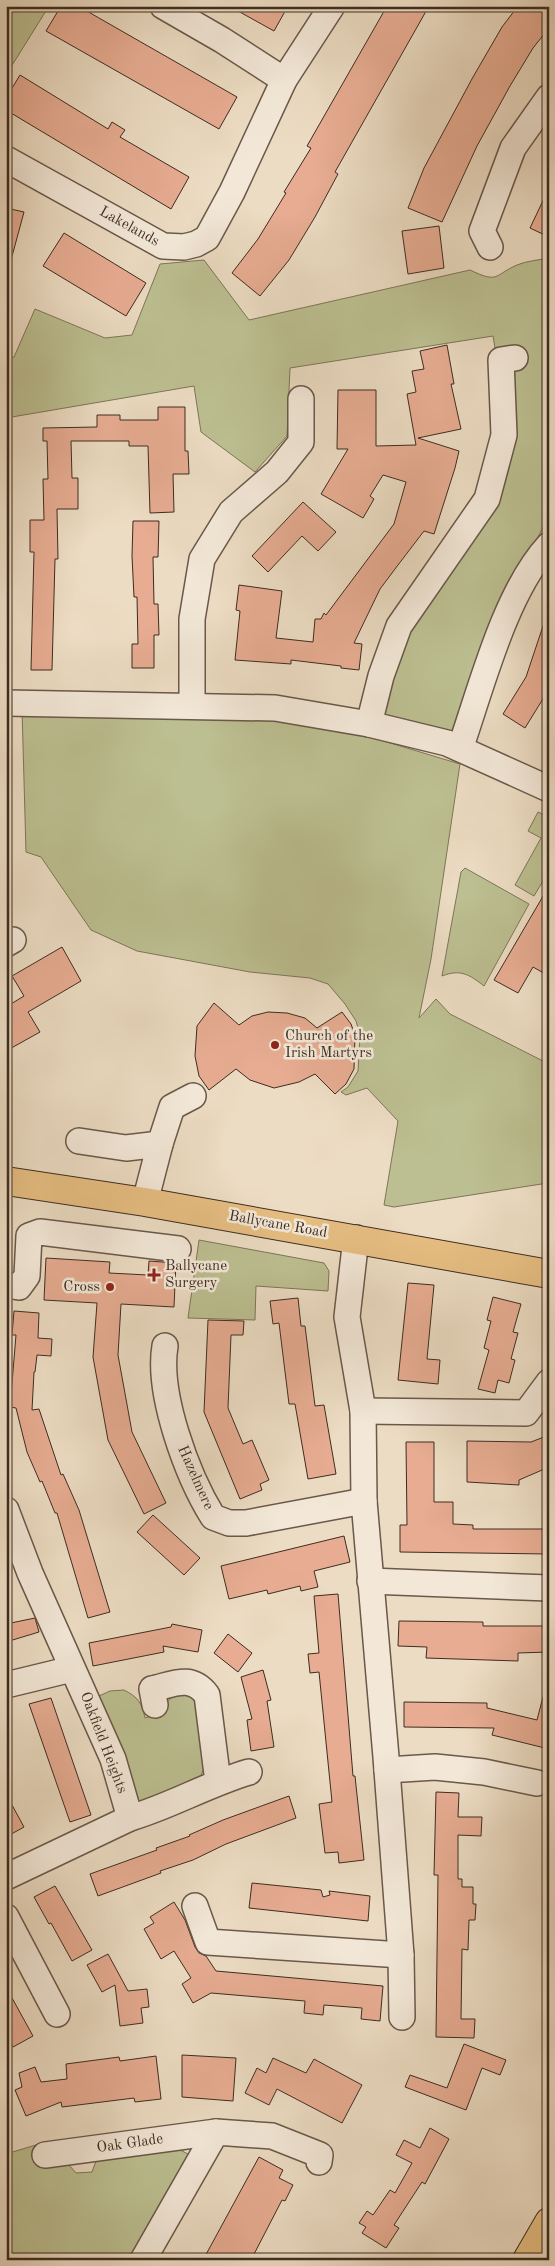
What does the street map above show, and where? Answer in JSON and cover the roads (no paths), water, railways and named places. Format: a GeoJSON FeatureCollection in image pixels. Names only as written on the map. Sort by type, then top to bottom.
{"type":"FeatureCollection","features":[{"type":"Feature","properties":{"kind":"main road","name":"Ballycane Road"},"geometry":{"type":"LineString","coordinates":[[6,1181],[145,1202],[356,1238],[549,1274]]}},
{"type":"Feature","properties":{"kind":"main road"},"geometry":{"type":"LineString","coordinates":[[527,2260],[549,2222]]}},
{"type":"Feature","properties":{"kind":"street"},"geometry":{"type":"LineString","coordinates":[[163,6],[222,40],[284,80]]}},
{"type":"Feature","properties":{"kind":"street","name":"Lakelands"},"geometry":{"type":"LineString","coordinates":[[6,159],[163,246],[184,247],[196,244],[207,238],[284,80],[332,6]]}},
{"type":"Feature","properties":{"kind":"street"},"geometry":{"type":"LineString","coordinates":[[490,247],[482,231],[513,148],[549,96]]}},
{"type":"Feature","properties":{"kind":"street"},"geometry":{"type":"LineString","coordinates":[[369,724],[381,676],[399,626],[487,499],[504,435],[501,360],[516,358]]}},
{"type":"Feature","properties":{"kind":"street"},"geometry":{"type":"LineString","coordinates":[[192,705],[192,619],[202,559],[231,512],[277,472],[301,442],[301,399]]}},
{"type":"Feature","properties":{"kind":"street"},"geometry":{"type":"LineString","coordinates":[[457,747],[463,740],[504,621],[536,558],[549,545]]}},
{"type":"Feature","properties":{"kind":"street"},"geometry":{"type":"LineString","coordinates":[[6,702],[275,708],[369,724],[457,747],[549,789]]}},
{"type":"Feature","properties":{"kind":"street"},"geometry":{"type":"LineString","coordinates":[[145,1202],[172,1107],[192,1096]]}},
{"type":"Feature","properties":{"kind":"street"},"geometry":{"type":"LineString","coordinates":[[79,1141],[126,1148],[160,1144]]}},
{"type":"Feature","properties":{"kind":"street"},"geometry":{"type":"LineString","coordinates":[[6,1285],[19,1286],[27,1276],[29,1236],[40,1232],[178,1249]]}},
{"type":"Feature","properties":{"kind":"street"},"geometry":{"type":"LineString","coordinates":[[356,1238],[347,1318],[364,1411],[364,1501],[400,1955],[402,2017]]}},
{"type":"Feature","properties":{"kind":"street","name":"Hazelmere"},"geometry":{"type":"LineString","coordinates":[[166,1346],[163,1357],[166,1384],[176,1435],[188,1468],[212,1516],[229,1523],[246,1523],[364,1501]]}},
{"type":"Feature","properties":{"kind":"street"},"geometry":{"type":"LineString","coordinates":[[364,1411],[526,1413],[549,1382]]}},
{"type":"Feature","properties":{"kind":"street","name":"Oakfield Heights"},"geometry":{"type":"LineString","coordinates":[[6,1510],[30,1573],[112,1759],[130,1818]]}},
{"type":"Feature","properties":{"kind":"street"},"geometry":{"type":"LineString","coordinates":[[370,1581],[549,1588]]}},
{"type":"Feature","properties":{"kind":"street"},"geometry":{"type":"LineString","coordinates":[[6,1685],[72,1669]]}},
{"type":"Feature","properties":{"kind":"street"},"geometry":{"type":"LineString","coordinates":[[155,1705],[152,1689],[184,1681],[199,1685],[207,1695],[218,1782]]}},
{"type":"Feature","properties":{"kind":"street"},"geometry":{"type":"LineString","coordinates":[[386,1770],[435,1767],[484,1772],[537,1783]]}},
{"type":"Feature","properties":{"kind":"street"},"geometry":{"type":"LineString","coordinates":[[6,1877],[130,1818],[151,1812],[218,1782],[249,1772]]}},
{"type":"Feature","properties":{"kind":"street"},"geometry":{"type":"LineString","coordinates":[[195,1906],[208,1942],[400,1955]]}},
{"type":"Feature","properties":{"kind":"street"},"geometry":{"type":"LineString","coordinates":[[6,1917],[57,2014]]}},
{"type":"Feature","properties":{"kind":"street"},"geometry":{"type":"LineString","coordinates":[[143,2260],[216,2132]]}},
{"type":"Feature","properties":{"kind":"street","name":"Oak Glade"},"geometry":{"type":"LineString","coordinates":[[45,2155],[216,2132],[272,2136],[320,2155],[318,2162]]}},
{"type":"Feature","properties":{"kind":"place","name":"Church of the Irish Martyrs"},"geometry":{"type":"Point","coordinates":[275,1045]}},
{"type":"Feature","properties":{"kind":"place","name":"Ballycane Surgery"},"geometry":{"type":"Point","coordinates":[154,1275]}},
{"type":"Feature","properties":{"kind":"place","name":"Cross"},"geometry":{"type":"Point","coordinates":[110,1287]}}]}
